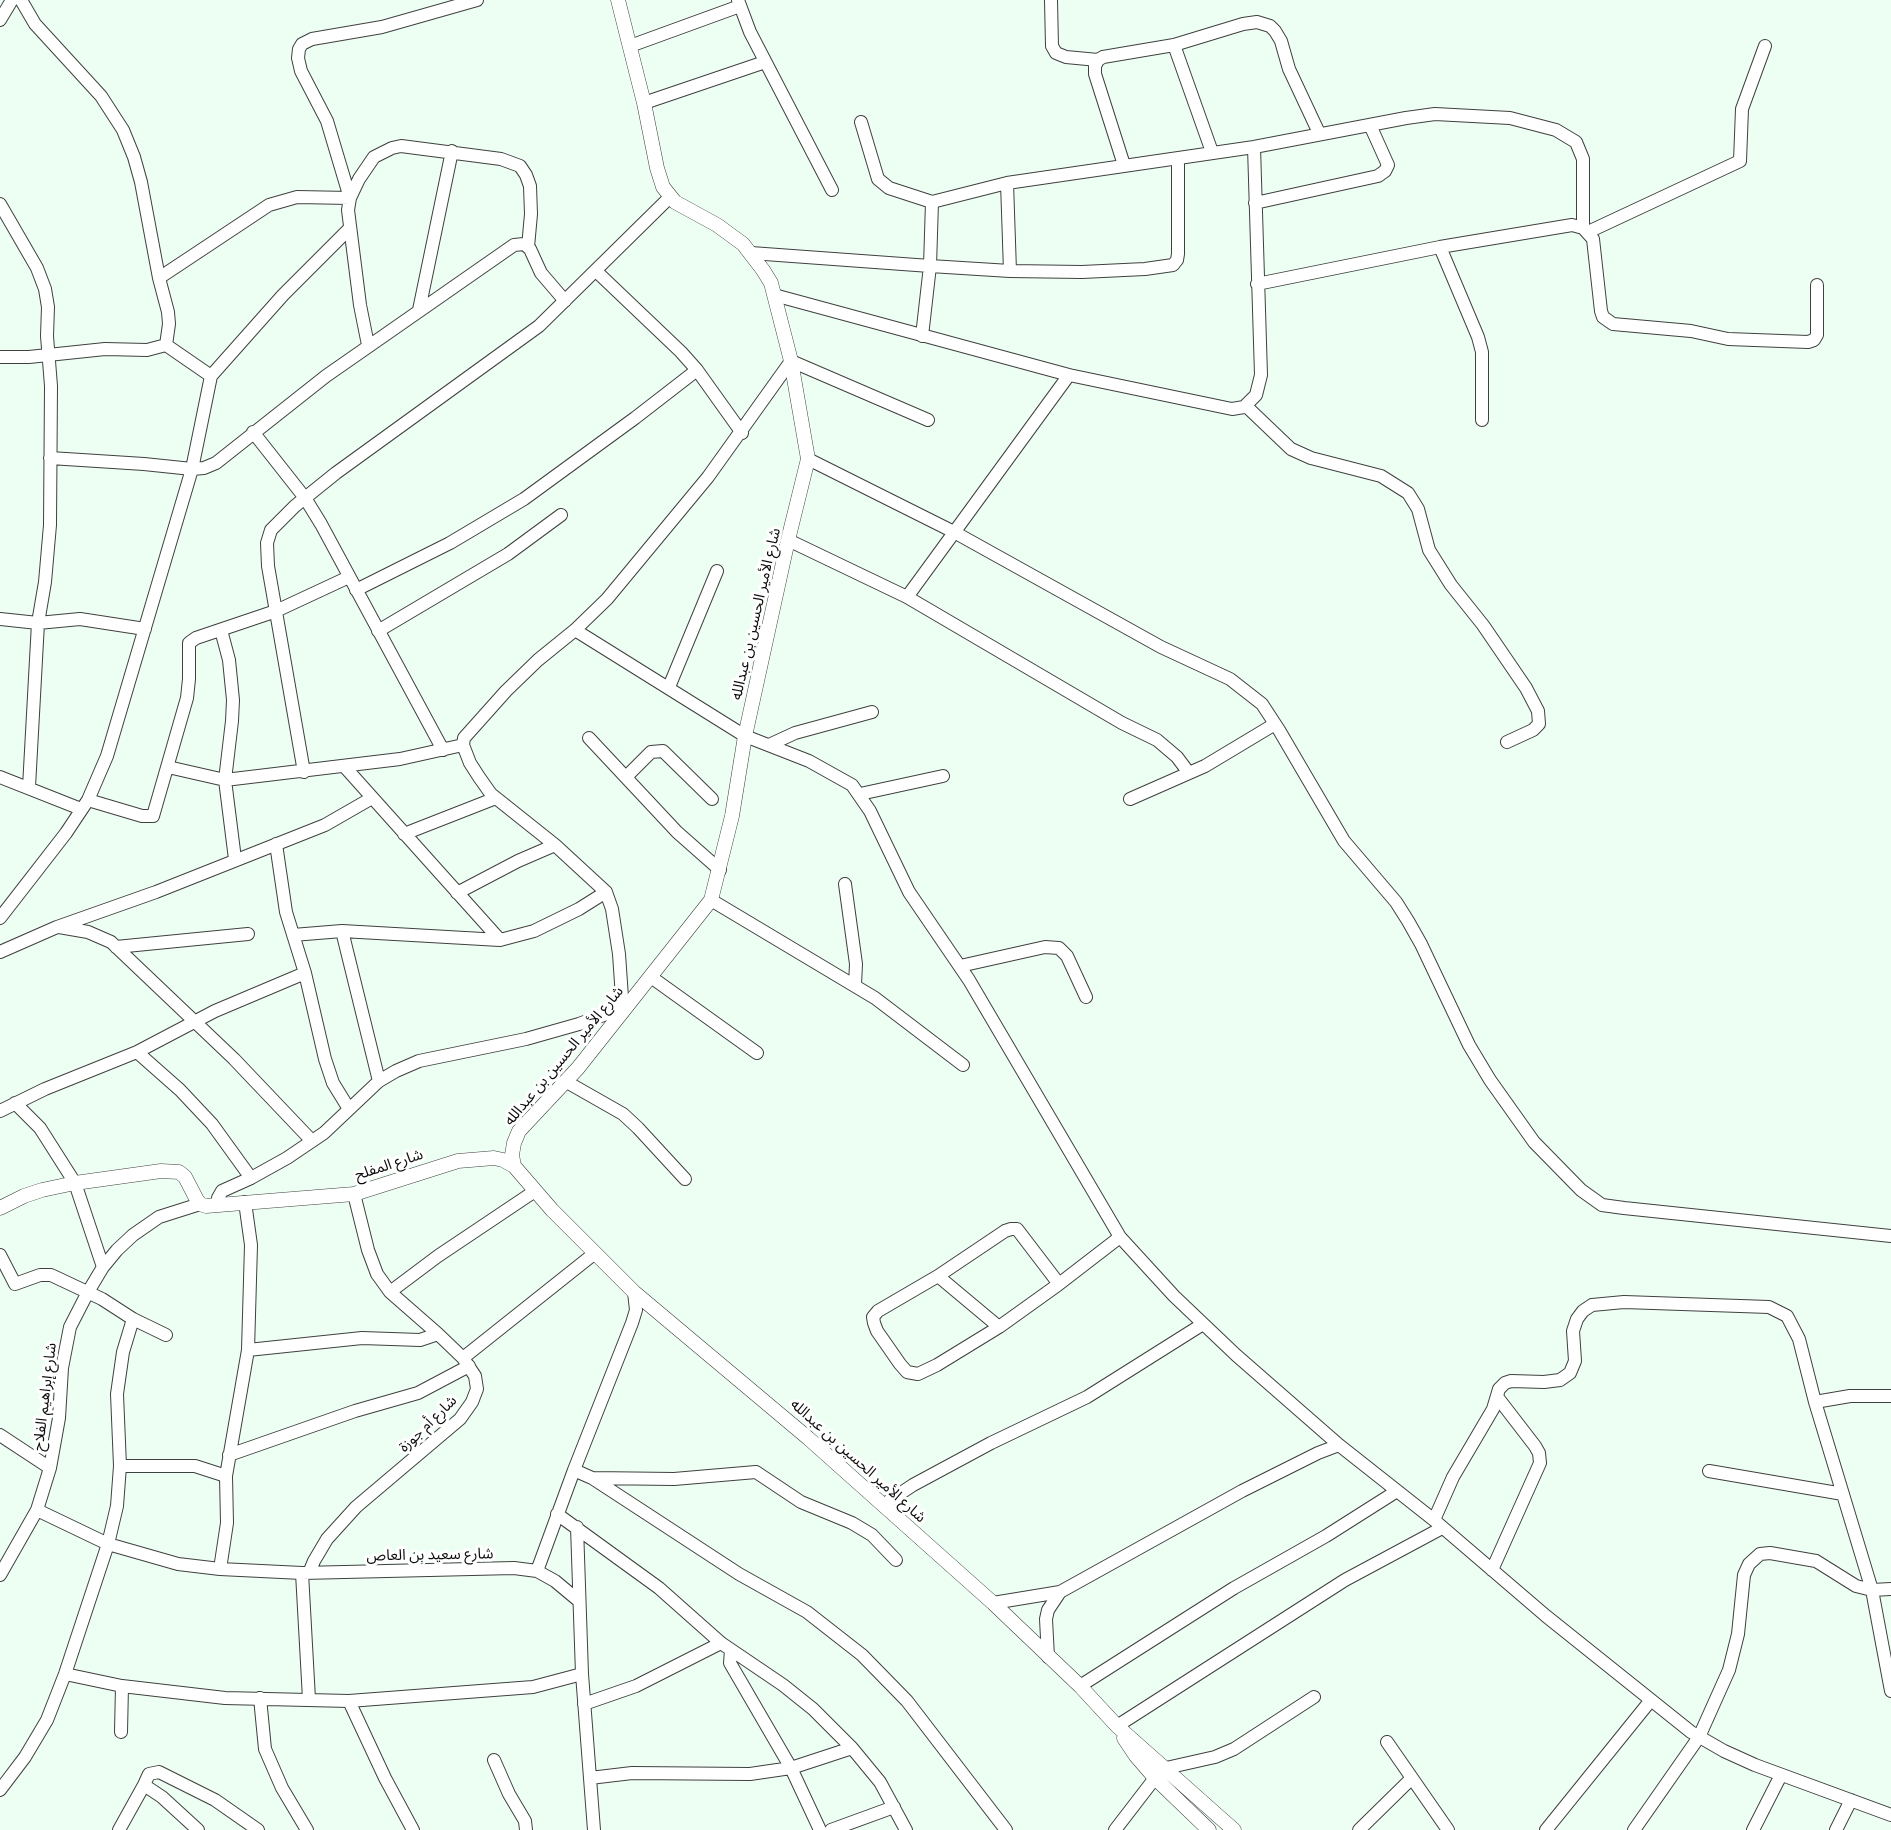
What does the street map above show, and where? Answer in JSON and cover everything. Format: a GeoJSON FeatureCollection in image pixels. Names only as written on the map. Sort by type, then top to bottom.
{"type":"FeatureCollection","features":[{"type":"Feature","properties":{"kind":"street"},"geometry":{"type":"LineString","coordinates":[[0,20],[12,0]]}},
{"type":"Feature","properties":{"kind":"street"},"geometry":{"type":"LineString","coordinates":[[21,0],[35,24],[101,96],[123,130],[141,182],[159,278],[168,312],[166,345]]}},
{"type":"Feature","properties":{"kind":"street"},"geometry":{"type":"LineString","coordinates":[[350,198],[327,121],[301,71],[298,58],[302,44],[312,39],[382,27],[449,3],[477,0]]}},
{"type":"Feature","properties":{"kind":"street"},"geometry":{"type":"LineString","coordinates":[[304,772],[268,566],[269,536],[275,524],[304,498],[371,447],[521,340],[565,302],[670,197],[663,187],[657,168],[644,103],[618,0]]}},
{"type":"Feature","properties":{"kind":"street"},"geometry":{"type":"LineString","coordinates":[[1052,0],[1052,46],[1056,53],[1066,57],[1098,60],[1174,45],[1243,24],[1257,22],[1270,26],[1281,41],[1289,69],[1319,133]]}},
{"type":"Feature","properties":{"kind":"street"},"geometry":{"type":"LineString","coordinates":[[630,46],[739,3],[750,32],[832,190]]}},
{"type":"Feature","properties":{"kind":"street"},"geometry":{"type":"LineString","coordinates":[[1174,45],[1212,152]]}},
{"type":"Feature","properties":{"kind":"street"},"geometry":{"type":"LineString","coordinates":[[1257,284],[1440,247],[1572,225],[1586,230],[1740,161],[1742,109],[1766,46]]}},
{"type":"Feature","properties":{"kind":"street"},"geometry":{"type":"LineString","coordinates":[[1098,60],[1095,74],[1124,165]]}},
{"type":"Feature","properties":{"kind":"street"},"geometry":{"type":"LineString","coordinates":[[644,103],[765,62]]}},
{"type":"Feature","properties":{"kind":"street"},"geometry":{"type":"LineString","coordinates":[[861,122],[878,179],[890,188],[932,202],[1007,183],[1254,147],[1319,133],[1435,114],[1510,118],[1556,130],[1576,142],[1581,150],[1586,230],[1594,245],[1601,311],[1603,316],[1613,324],[1691,332],[1736,340],[1808,342],[1814,340],[1816,335],[1817,285]]}},
{"type":"Feature","properties":{"kind":"street"},"geometry":{"type":"LineString","coordinates":[[1255,203],[1378,176],[1385,171],[1388,165],[1370,125]]}},
{"type":"Feature","properties":{"kind":"street"},"geometry":{"type":"LineString","coordinates":[[368,345],[360,305],[348,210],[350,198],[368,165],[374,157],[392,148],[411,146],[452,151],[501,159],[520,166],[530,186],[531,214],[528,247],[541,273],[565,302]]}},
{"type":"Feature","properties":{"kind":"street"},"geometry":{"type":"LineString","coordinates":[[774,295],[1069,375],[1232,409],[1246,406],[1256,395],[1261,375],[1254,147]]}},
{"type":"Feature","properties":{"kind":"street"},"geometry":{"type":"LineString","coordinates":[[419,310],[452,151]]}},
{"type":"Feature","properties":{"kind":"street"},"geometry":{"type":"LineString","coordinates":[[751,253],[1010,271],[1145,269],[1173,264],[1178,254],[1178,158]]}},
{"type":"Feature","properties":{"kind":"street"},"geometry":{"type":"LineString","coordinates":[[1007,183],[1010,271]]}},
{"type":"Feature","properties":{"kind":"street"},"geometry":{"type":"LineString","coordinates":[[159,278],[269,205],[297,197],[350,198]]}},
{"type":"Feature","properties":{"kind":"street","name":"شارع الأمير الحسين بن عبدالله"},"geometry":{"type":"LineString","coordinates":[[670,197],[681,206],[730,234],[751,253],[763,270],[774,295],[791,361],[808,459],[745,736],[732,816],[711,900],[651,978],[622,1009],[565,1081],[519,1131],[512,1155],[514,1166],[535,1191],[634,1292],[763,1398],[993,1603],[1080,1686],[1117,1726],[1234,1830]]}},
{"type":"Feature","properties":{"kind":"street"},"geometry":{"type":"LineString","coordinates":[[922,336],[930,266],[932,202]]}},
{"type":"Feature","properties":{"kind":"street"},"geometry":{"type":"LineString","coordinates":[[0,204],[6,226],[37,268],[45,289],[48,307],[48,355],[51,386],[49,552],[38,623],[29,787]]}},
{"type":"Feature","properties":{"kind":"street"},"geometry":{"type":"LineString","coordinates":[[0,918],[34,877],[85,805],[117,730],[192,469],[211,376],[283,295],[350,228]]}},
{"type":"Feature","properties":{"kind":"street"},"geometry":{"type":"LineString","coordinates":[[50,458],[204,468],[223,459],[254,432],[368,345],[510,247],[521,244],[528,247]]}},
{"type":"Feature","properties":{"kind":"street"},"geometry":{"type":"LineString","coordinates":[[1440,247],[1478,337],[1482,352],[1482,420]]}},
{"type":"Feature","properties":{"kind":"street"},"geometry":{"type":"LineString","coordinates":[[596,271],[668,338],[697,370],[742,433]]}},
{"type":"Feature","properties":{"kind":"street"},"geometry":{"type":"LineString","coordinates":[[0,357],[105,349],[147,350],[166,345],[211,376]]}},
{"type":"Feature","properties":{"kind":"street"},"geometry":{"type":"LineString","coordinates":[[219,1204],[218,1198],[222,1191],[251,1178],[312,1141],[324,1133],[379,1081],[419,1061],[526,1039],[622,1009],[619,954],[612,909],[606,892],[555,845],[496,798],[478,777],[463,745],[468,732],[538,660],[607,598],[674,521],[742,433],[791,361],[928,420]]}},
{"type":"Feature","properties":{"kind":"street"},"geometry":{"type":"LineString","coordinates":[[356,590],[450,543],[524,499],[697,370]]}},
{"type":"Feature","properties":{"kind":"street"},"geometry":{"type":"LineString","coordinates":[[907,597],[1069,375]]}},
{"type":"Feature","properties":{"kind":"street"},"geometry":{"type":"LineString","coordinates":[[1246,406],[1291,449],[1311,458],[1381,476],[1408,493],[1418,509],[1429,550],[1451,585],[1484,625],[1526,688],[1538,711],[1539,724],[1533,730],[1507,742]]}},
{"type":"Feature","properties":{"kind":"street"},"geometry":{"type":"LineString","coordinates":[[254,432],[304,498],[442,750]]}},
{"type":"Feature","properties":{"kind":"street"},"geometry":{"type":"LineString","coordinates":[[808,459],[954,532],[1151,642],[1230,678],[1262,704],[1344,841],[1396,903],[1408,921],[1469,1045],[1490,1080],[1534,1142],[1581,1190],[1602,1205],[1891,1236]]}},
{"type":"Feature","properties":{"kind":"street"},"geometry":{"type":"LineString","coordinates":[[378,631],[508,554],[561,514]]}},
{"type":"Feature","properties":{"kind":"street"},"geometry":{"type":"LineString","coordinates":[[788,540],[907,597],[1122,723],[1157,740],[1177,757],[1189,773]]}},
{"type":"Feature","properties":{"kind":"street"},"geometry":{"type":"LineString","coordinates":[[669,687],[717,571]]}},
{"type":"Feature","properties":{"kind":"street"},"geometry":{"type":"LineString","coordinates":[[0,777],[85,805],[152,817],[189,689],[189,643],[196,638],[276,611],[349,577]]}},
{"type":"Feature","properties":{"kind":"street"},"geometry":{"type":"LineString","coordinates":[[0,619],[38,623],[80,619],[145,629]]}},
{"type":"Feature","properties":{"kind":"street"},"geometry":{"type":"LineString","coordinates":[[221,630],[229,660],[233,700],[225,780],[235,859]]}},
{"type":"Feature","properties":{"kind":"street"},"geometry":{"type":"LineString","coordinates":[[574,630],[745,736],[832,772],[852,785],[870,810],[909,892],[960,966],[1120,1237],[1203,1324],[1339,1445],[1699,1737],[1755,1766],[1891,1815]]}},
{"type":"Feature","properties":{"kind":"street"},"geometry":{"type":"LineString","coordinates":[[769,745],[795,733],[872,712]]}},
{"type":"Feature","properties":{"kind":"street"},"geometry":{"type":"LineString","coordinates":[[1130,799],[1205,766],[1275,724]]}},
{"type":"Feature","properties":{"kind":"street"},"geometry":{"type":"LineString","coordinates":[[589,738],[677,832],[720,870]]}},
{"type":"Feature","properties":{"kind":"street"},"geometry":{"type":"LineString","coordinates":[[168,767],[225,780],[400,759],[463,745]]}},
{"type":"Feature","properties":{"kind":"street"},"geometry":{"type":"LineString","coordinates":[[626,777],[651,752],[663,752],[712,799]]}},
{"type":"Feature","properties":{"kind":"street"},"geometry":{"type":"LineString","coordinates":[[344,766],[500,940]]}},
{"type":"Feature","properties":{"kind":"street"},"geometry":{"type":"LineString","coordinates":[[860,794],[943,776]]}},
{"type":"Feature","properties":{"kind":"street"},"geometry":{"type":"LineString","coordinates":[[0,952],[57,927],[156,892],[325,825],[372,798]]}},
{"type":"Feature","properties":{"kind":"street"},"geometry":{"type":"LineString","coordinates":[[404,834],[496,798]]}},
{"type":"Feature","properties":{"kind":"street"},"geometry":{"type":"LineString","coordinates":[[276,844],[284,902],[305,973],[325,1059],[333,1083],[349,1108]]}},
{"type":"Feature","properties":{"kind":"street"},"geometry":{"type":"LineString","coordinates":[[458,893],[518,861],[555,845]]}},
{"type":"Feature","properties":{"kind":"street"},"geometry":{"type":"LineString","coordinates":[[845,884],[856,964],[855,985]]}},
{"type":"Feature","properties":{"kind":"street"},"geometry":{"type":"LineString","coordinates":[[293,935],[342,931],[500,940],[534,931],[554,922],[606,892]]}},
{"type":"Feature","properties":{"kind":"street"},"geometry":{"type":"LineString","coordinates":[[711,900],[836,976],[855,985],[963,1065]]}},
{"type":"Feature","properties":{"kind":"street"},"geometry":{"type":"LineString","coordinates":[[57,927],[88,932],[111,942],[195,1021],[312,1141]]}},
{"type":"Feature","properties":{"kind":"street"},"geometry":{"type":"LineString","coordinates":[[342,931],[379,1081]]}},
{"type":"Feature","properties":{"kind":"street"},"geometry":{"type":"LineString","coordinates":[[116,947],[248,934]]}},
{"type":"Feature","properties":{"kind":"street"},"geometry":{"type":"LineString","coordinates":[[960,966],[1045,947],[1059,948],[1067,956],[1086,996]]}},
{"type":"Feature","properties":{"kind":"street"},"geometry":{"type":"LineString","coordinates":[[0,1111],[137,1052],[195,1021],[305,973]]}},
{"type":"Feature","properties":{"kind":"street"},"geometry":{"type":"LineString","coordinates":[[651,978],[757,1053]]}},
{"type":"Feature","properties":{"kind":"street"},"geometry":{"type":"LineString","coordinates":[[137,1052],[180,1090],[212,1124],[251,1178]]}},
{"type":"Feature","properties":{"kind":"street"},"geometry":{"type":"LineString","coordinates":[[565,1081],[623,1114],[685,1179]]}},
{"type":"Feature","properties":{"kind":"street"},"geometry":{"type":"LineString","coordinates":[[15,1103],[40,1128],[75,1183],[103,1267]]}},
{"type":"Feature","properties":{"kind":"street","name":"شارع المفلح"},"geometry":{"type":"LineString","coordinates":[[200,1204],[206,1206],[368,1192],[458,1161],[494,1158],[514,1166]]}},
{"type":"Feature","properties":{"kind":"street"},"geometry":{"type":"LineString","coordinates":[[0,1208],[42,1190],[75,1183],[172,1170],[185,1177],[200,1204]]}},
{"type":"Feature","properties":{"kind":"street"},"geometry":{"type":"LineString","coordinates":[[390,1292],[447,1250],[535,1191]]}},
{"type":"Feature","properties":{"kind":"street"},"geometry":{"type":"LineString","coordinates":[[354,1194],[368,1250],[377,1274],[390,1292],[466,1362]]}},
{"type":"Feature","properties":{"kind":"street"},"geometry":{"type":"LineString","coordinates":[[220,1569],[227,1523],[226,1476],[248,1350],[250,1245],[244,1202]]}},
{"type":"Feature","properties":{"kind":"street","name":"شارع إبراهيم الفلاح"},"geometry":{"type":"LineString","coordinates":[[0,1573],[37,1510],[50,1468],[60,1418],[62,1368],[69,1327],[103,1267],[117,1250],[133,1235],[159,1217],[200,1204]]}},
{"type":"Feature","properties":{"kind":"street"},"geometry":{"type":"LineString","coordinates":[[1059,1284],[1017,1229],[1005,1231],[878,1311],[873,1317],[877,1331],[908,1372],[918,1374],[999,1327],[1059,1284],[1120,1237]]}},
{"type":"Feature","properties":{"kind":"street"},"geometry":{"type":"LineString","coordinates":[[229,1455],[355,1411],[418,1393],[466,1362],[595,1254]]}},
{"type":"Feature","properties":{"kind":"street"},"geometry":{"type":"LineString","coordinates":[[0,1255],[15,1284],[40,1275],[51,1275],[88,1292],[133,1319],[166,1335]]}},
{"type":"Feature","properties":{"kind":"street"},"geometry":{"type":"LineString","coordinates":[[938,1275],[999,1327]]}},
{"type":"Feature","properties":{"kind":"street"},"geometry":{"type":"LineString","coordinates":[[579,1601],[555,1581],[537,1571],[632,1323],[636,1310],[634,1292]]}},
{"type":"Feature","properties":{"kind":"street"},"geometry":{"type":"LineString","coordinates":[[1117,1726],[1345,1580],[1438,1524],[1453,1477],[1493,1409],[1499,1389],[1505,1383],[1522,1380],[1544,1382],[1560,1380],[1570,1373],[1575,1361],[1573,1331],[1582,1311],[1592,1305],[1624,1302],[1769,1307],[1787,1316],[1799,1339],[1815,1402],[1872,1590],[1891,1691]]}},
{"type":"Feature","properties":{"kind":"street"},"geometry":{"type":"LineString","coordinates":[[0,1790],[25,1757],[47,1719],[65,1674],[108,1544],[117,1506],[120,1466],[117,1394],[123,1352],[133,1319]]}},
{"type":"Feature","properties":{"kind":"street"},"geometry":{"type":"LineString","coordinates":[[882,1505],[913,1485],[992,1443],[1086,1397],[1203,1324]]}},
{"type":"Feature","properties":{"kind":"street"},"geometry":{"type":"LineString","coordinates":[[248,1350],[362,1338],[420,1340],[438,1334]]}},
{"type":"Feature","properties":{"kind":"street","name":"شارع أم جوزة"},"geometry":{"type":"LineString","coordinates":[[306,1573],[327,1539],[356,1507],[460,1419],[472,1402],[477,1389],[476,1376],[466,1362]]}},
{"type":"Feature","properties":{"kind":"street"},"geometry":{"type":"LineString","coordinates":[[1815,1402],[1850,1396],[1891,1396]]}},
{"type":"Feature","properties":{"kind":"street"},"geometry":{"type":"LineString","coordinates":[[1492,1570],[1540,1463],[1539,1453],[1535,1446],[1498,1398]]}},
{"type":"Feature","properties":{"kind":"street"},"geometry":{"type":"LineString","coordinates":[[0,1435],[50,1468]]}},
{"type":"Feature","properties":{"kind":"street"},"geometry":{"type":"LineString","coordinates":[[993,1603],[1060,1592],[1242,1491],[1339,1445]]}},
{"type":"Feature","properties":{"kind":"street"},"geometry":{"type":"LineString","coordinates":[[120,1466],[195,1467],[226,1476]]}},
{"type":"Feature","properties":{"kind":"street"},"geometry":{"type":"LineString","coordinates":[[574,1470],[591,1478],[704,1553],[807,1612],[862,1655],[907,1701],[1006,1830]]}},
{"type":"Feature","properties":{"kind":"street"},"geometry":{"type":"LineString","coordinates":[[1709,1471],[1843,1494]]}},
{"type":"Feature","properties":{"kind":"street"},"geometry":{"type":"LineString","coordinates":[[591,1478],[674,1479],[756,1472],[801,1502],[852,1523],[872,1535],[896,1560]]}},
{"type":"Feature","properties":{"kind":"street"},"geometry":{"type":"LineString","coordinates":[[1080,1686],[1234,1588],[1326,1536],[1397,1491]]}},
{"type":"Feature","properties":{"kind":"street","name":"شارع سعيد بن العاص"},"geometry":{"type":"LineString","coordinates":[[37,1510],[108,1544],[178,1564],[220,1569],[306,1573],[513,1568],[537,1571]]}},
{"type":"Feature","properties":{"kind":"street"},"geometry":{"type":"LineString","coordinates":[[557,1514],[659,1588],[726,1646],[783,1685],[813,1709],[852,1748],[880,1782],[906,1830]]}},
{"type":"Feature","properties":{"kind":"street"},"geometry":{"type":"LineString","coordinates":[[577,1527],[582,1674],[594,1830]]}},
{"type":"Feature","properties":{"kind":"street"},"geometry":{"type":"LineString","coordinates":[[1634,1830],[1699,1737],[1729,1670],[1738,1634],[1744,1575],[1749,1564],[1756,1557],[1770,1552],[1806,1558],[1856,1586],[1872,1590],[1891,1589]]}},
{"type":"Feature","properties":{"kind":"street"},"geometry":{"type":"LineString","coordinates":[[306,1573],[309,1699]]}},
{"type":"Feature","properties":{"kind":"street"},"geometry":{"type":"LineString","coordinates":[[1048,1657],[1046,1619],[1048,1610],[1060,1592]]}},
{"type":"Feature","properties":{"kind":"street"},"geometry":{"type":"LineString","coordinates":[[584,1704],[636,1686],[726,1646]]}},
{"type":"Feature","properties":{"kind":"street"},"geometry":{"type":"LineString","coordinates":[[726,1646],[730,1663],[791,1768],[820,1830]]}},
{"type":"Feature","properties":{"kind":"street"},"geometry":{"type":"LineString","coordinates":[[65,1674],[122,1686],[225,1698],[348,1701],[533,1687],[582,1674]]}},
{"type":"Feature","properties":{"kind":"street"},"geometry":{"type":"LineString","coordinates":[[121,1732],[122,1686]]}},
{"type":"Feature","properties":{"kind":"street"},"geometry":{"type":"LineString","coordinates":[[1115,1830],[1155,1778],[1166,1768],[1215,1757],[1234,1749],[1314,1697]]}},
{"type":"Feature","properties":{"kind":"street"},"geometry":{"type":"LineString","coordinates":[[260,1698],[265,1749],[282,1788],[307,1830]]}},
{"type":"Feature","properties":{"kind":"street"},"geometry":{"type":"LineString","coordinates":[[1546,1830],[1651,1700]]}},
{"type":"Feature","properties":{"kind":"street"},"geometry":{"type":"LineString","coordinates":[[348,1701],[413,1830]]}},
{"type":"Feature","properties":{"kind":"street","name":"شارع الأمير الحسين بن عبدالله"},"geometry":{"type":"LineString","coordinates":[[1117,1726],[1136,1756],[1155,1778],[1209,1830]]}},
{"type":"Feature","properties":{"kind":"street"},"geometry":{"type":"LineString","coordinates":[[1387,1742],[1448,1830]]}},
{"type":"Feature","properties":{"kind":"street"},"geometry":{"type":"LineString","coordinates":[[590,1778],[632,1773],[750,1774],[791,1768],[852,1748]]}},
{"type":"Feature","properties":{"kind":"street"},"geometry":{"type":"LineString","coordinates":[[494,1760],[509,1794],[525,1821],[526,1830]]}},
{"type":"Feature","properties":{"kind":"street"},"geometry":{"type":"LineString","coordinates":[[119,1830],[149,1774],[159,1772],[215,1800],[258,1830]]}},
{"type":"Feature","properties":{"kind":"street"},"geometry":{"type":"LineString","coordinates":[[1754,1830],[1781,1775]]}},
{"type":"Feature","properties":{"kind":"street"},"geometry":{"type":"LineString","coordinates":[[1359,1830],[1412,1778]]}},
{"type":"Feature","properties":{"kind":"street"},"geometry":{"type":"LineString","coordinates":[[144,1785],[162,1797],[198,1830]]}},
{"type":"Feature","properties":{"kind":"street"},"geometry":{"type":"LineString","coordinates":[[1836,1830],[1851,1800]]}},
{"type":"Feature","properties":{"kind":"street"},"geometry":{"type":"LineString","coordinates":[[831,1830],[894,1807]]}}]}
